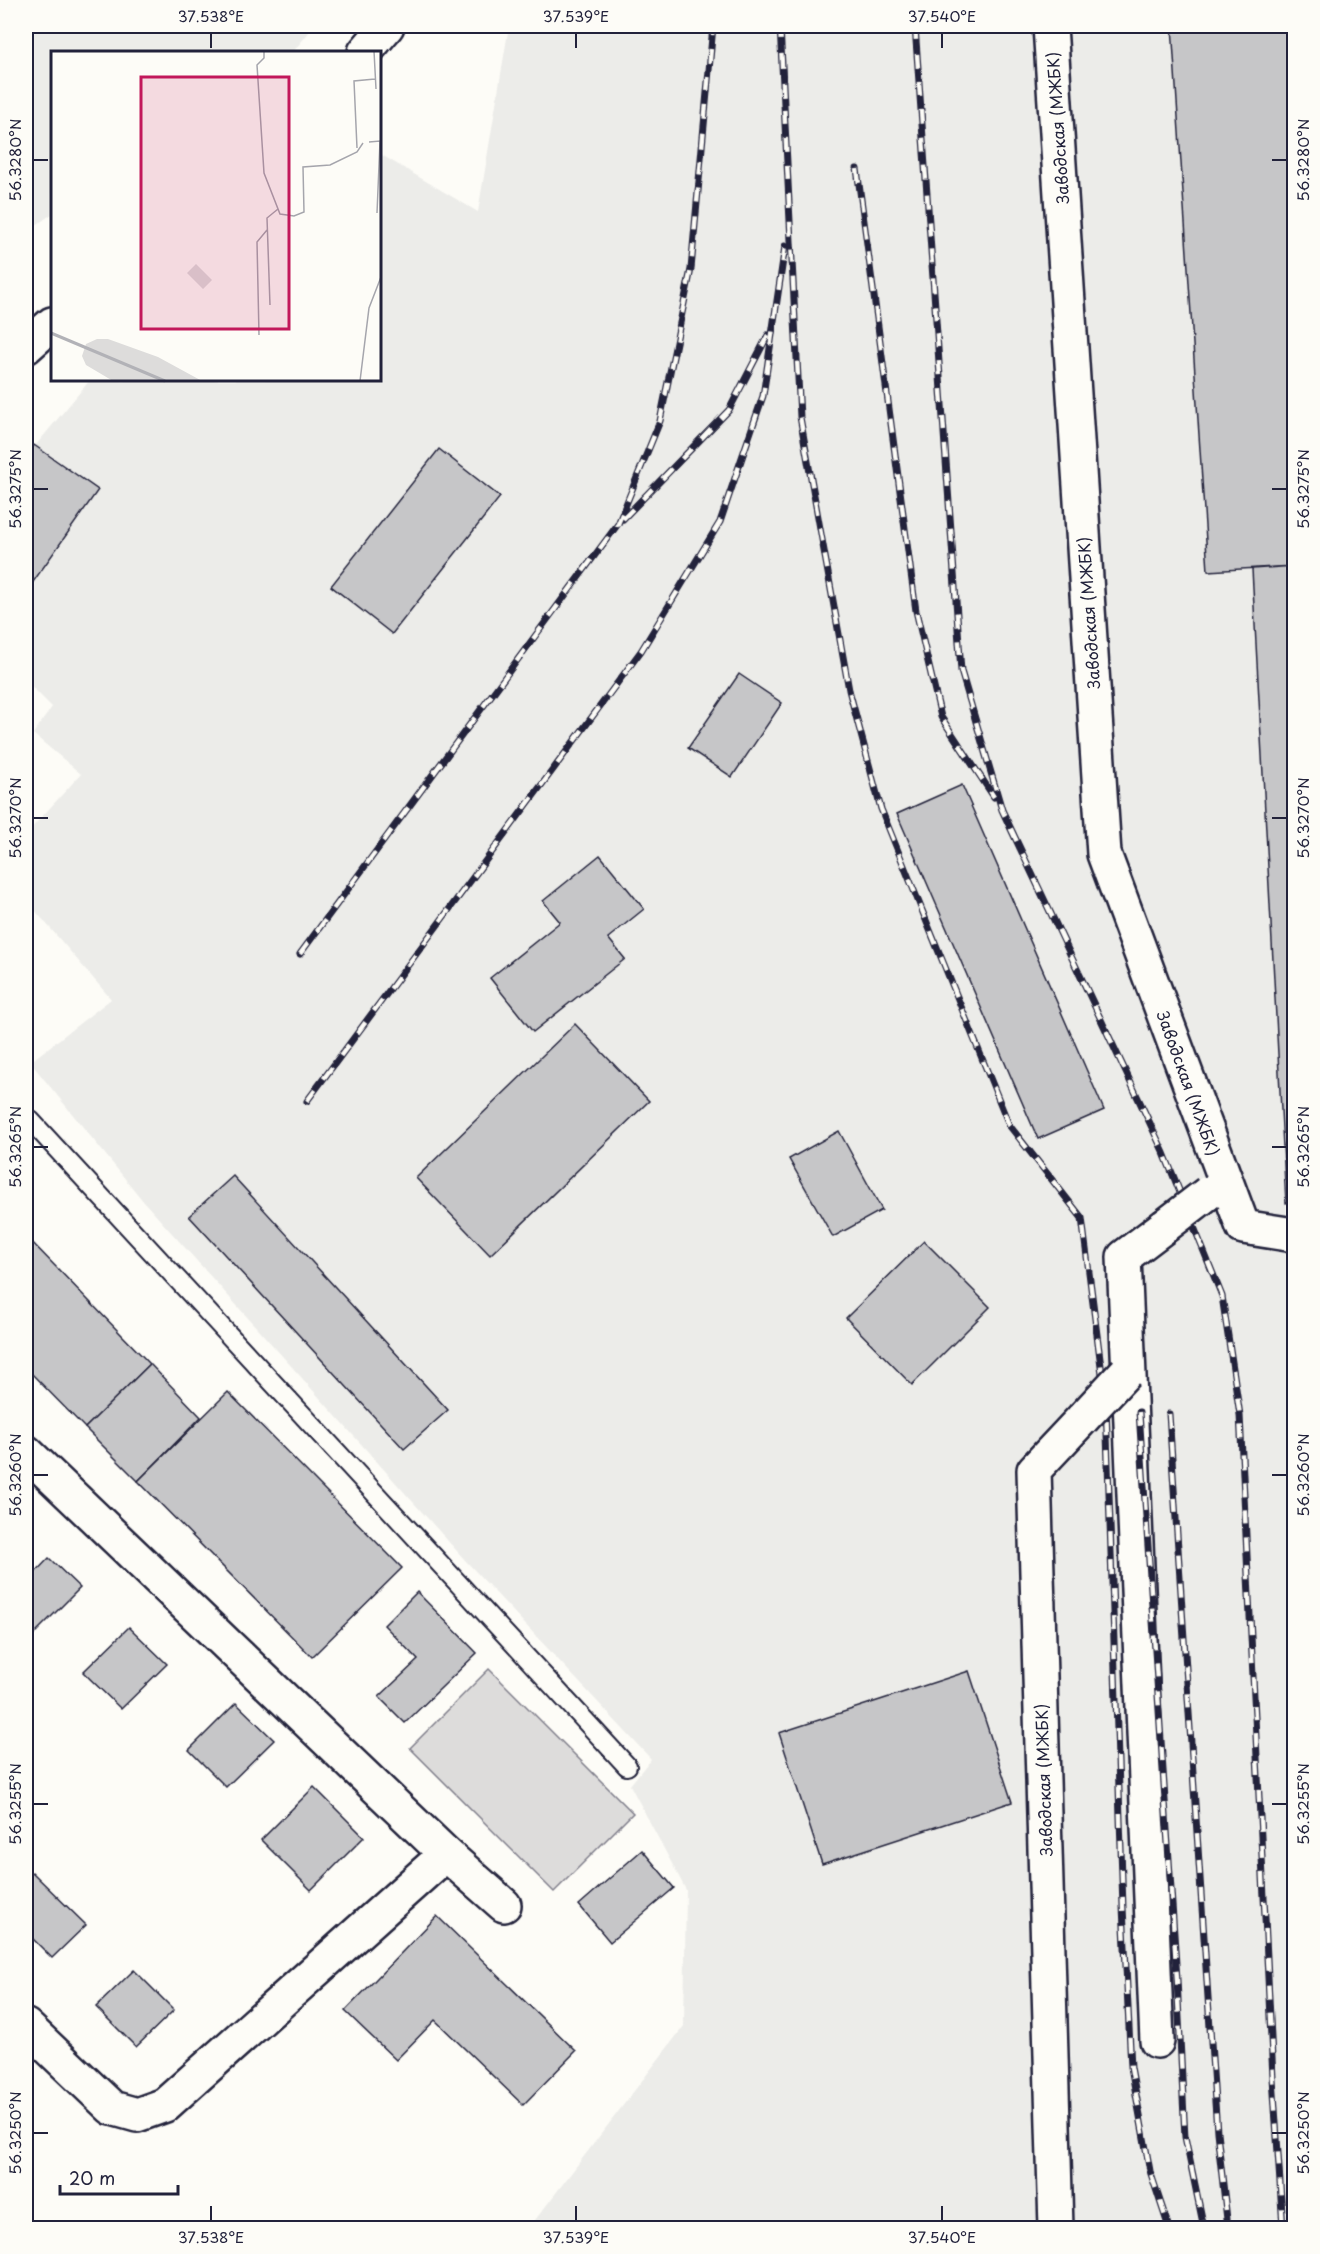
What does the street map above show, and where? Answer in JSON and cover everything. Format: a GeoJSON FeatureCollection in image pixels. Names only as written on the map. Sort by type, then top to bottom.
{"type":"FeatureCollection","features":[{"type":"Feature","properties":{"kind":"street"},"geometry":{"type":"LineString","coordinates":[[366,51],[387,26]]}},
{"type":"Feature","properties":{"kind":"street","name":"Заводская (МЖБК)"},"geometry":{"type":"LineString","coordinates":[[1050,26],[1104,854],[1217,1186],[1244,1227],[1294,1235]]}},
{"type":"Feature","properties":{"kind":"street"},"geometry":{"type":"LineString","coordinates":[[26,347],[51,325]]}},
{"type":"Feature","properties":{"kind":"street"},"geometry":{"type":"LineString","coordinates":[[1157,2041],[1124,1257],[1217,1186]]}},
{"type":"Feature","properties":{"kind":"street","name":"Заводская (МЖБК)"},"geometry":{"type":"LineString","coordinates":[[1056,2229],[1034,1470],[1127,1371]]}},
{"type":"Feature","properties":{"kind":"street"},"geometry":{"type":"LineString","coordinates":[[26,1452],[446,1854],[504,1905]]}},
{"type":"Feature","properties":{"kind":"street"},"geometry":{"type":"LineString","coordinates":[[26,2026],[112,2108],[137,2115],[165,2105],[446,1854]]}},
{"type":"Feature","properties":{"kind":"lane"},"geometry":{"type":"LineString","coordinates":[[26,1118],[627,1766]]}},
{"type":"Feature","properties":{"kind":"shaded area"},"geometry":{"type":"Polygon","coordinates":[[[26,26],[314,26],[294,51],[51,51],[51,215],[26,232],[26,26]]]}},
{"type":"Feature","properties":{"kind":"shaded area"},"geometry":{"type":"Polygon","coordinates":[[[509,26],[1294,26],[1294,2228],[529,2228],[684,2026],[686,1890],[630,1785],[651,1759],[465,1560],[144,1202],[30,1062],[111,999],[26,900],[26,834],[81,774],[33,734],[52,707],[26,681],[26,457],[89,381],[381,381],[381,155],[478,212],[509,26]]]}},
{"type":"Feature","properties":{"kind":"shaded area"},"geometry":{"type":"Polygon","coordinates":[[[489,1669],[633,1813],[554,1892],[410,1748],[489,1669]]]}},
{"type":"Feature","properties":{"kind":"building"},"geometry":{"type":"Polygon","coordinates":[[[1172,26],[1294,26],[1294,566],[1208,571],[1172,26]]]}},
{"type":"Feature","properties":{"kind":"building"},"geometry":{"type":"Polygon","coordinates":[[[34,445],[98,490],[26,592],[26,457],[34,445]]]}},
{"type":"Feature","properties":{"kind":"building"},"geometry":{"type":"Polygon","coordinates":[[[439,449],[500,497],[392,634],[331,586],[439,449]]]}},
{"type":"Feature","properties":{"kind":"building"},"geometry":{"type":"Polygon","coordinates":[[[1294,566],[1294,1202],[1286,1203],[1252,569],[1294,566]]]}},
{"type":"Feature","properties":{"kind":"building"},"geometry":{"type":"Polygon","coordinates":[[[739,674],[782,703],[732,777],[688,748],[739,674]]]}},
{"type":"Feature","properties":{"kind":"building"},"geometry":{"type":"Polygon","coordinates":[[[962,785],[1104,1110],[1038,1139],[897,814],[962,785]]]}},
{"type":"Feature","properties":{"kind":"building"},"geometry":{"type":"Polygon","coordinates":[[[600,855],[644,909],[608,938],[625,959],[533,1032],[490,978],[560,922],[543,901],[600,855]]]}},
{"type":"Feature","properties":{"kind":"building"},"geometry":{"type":"Polygon","coordinates":[[[575,1024],[649,1101],[490,1255],[416,1178],[575,1024]]]}},
{"type":"Feature","properties":{"kind":"building"},"geometry":{"type":"Polygon","coordinates":[[[839,1131],[882,1210],[833,1237],[789,1159],[839,1131]]]}},
{"type":"Feature","properties":{"kind":"building"},"geometry":{"type":"Polygon","coordinates":[[[233,1176],[448,1410],[404,1449],[189,1216],[233,1176]]]}},
{"type":"Feature","properties":{"kind":"building"},"geometry":{"type":"Polygon","coordinates":[[[27,1237],[150,1364],[85,1428],[26,1368],[27,1237]]]}},
{"type":"Feature","properties":{"kind":"building"},"geometry":{"type":"Polygon","coordinates":[[[924,1241],[990,1307],[912,1385],[846,1318],[924,1241]]]}},
{"type":"Feature","properties":{"kind":"building"},"geometry":{"type":"Polygon","coordinates":[[[150,1364],[201,1417],[138,1481],[85,1428],[150,1364]]]}},
{"type":"Feature","properties":{"kind":"building"},"geometry":{"type":"Polygon","coordinates":[[[228,1392],[402,1568],[312,1657],[138,1481],[228,1392]]]}},
{"type":"Feature","properties":{"kind":"building"},"geometry":{"type":"Polygon","coordinates":[[[49,1558],[80,1588],[28,1640],[26,1638],[26,1582],[49,1558]]]}},
{"type":"Feature","properties":{"kind":"building"},"geometry":{"type":"Polygon","coordinates":[[[417,1592],[477,1653],[405,1723],[379,1697],[418,1660],[384,1625],[417,1592]]]}},
{"type":"Feature","properties":{"kind":"building"},"geometry":{"type":"Polygon","coordinates":[[[129,1627],[167,1664],[121,1709],[83,1672],[129,1627]]]}},
{"type":"Feature","properties":{"kind":"building"},"geometry":{"type":"Polygon","coordinates":[[[969,1671],[1012,1802],[822,1864],[779,1733],[969,1671]]]}},
{"type":"Feature","properties":{"kind":"building"},"geometry":{"type":"Polygon","coordinates":[[[236,1703],[274,1740],[226,1787],[189,1750],[236,1703]]]}},
{"type":"Feature","properties":{"kind":"building"},"geometry":{"type":"Polygon","coordinates":[[[314,1787],[364,1837],[311,1890],[261,1840],[314,1787]]]}},
{"type":"Feature","properties":{"kind":"building"},"geometry":{"type":"Polygon","coordinates":[[[642,1850],[674,1888],[610,1942],[579,1905],[642,1850]]]}},
{"type":"Feature","properties":{"kind":"building"},"geometry":{"type":"Polygon","coordinates":[[[32,1872],[86,1925],[52,1958],[26,1932],[26,1879],[32,1872]]]}},
{"type":"Feature","properties":{"kind":"building"},"geometry":{"type":"Polygon","coordinates":[[[437,1916],[576,2051],[523,2105],[435,2020],[396,2060],[345,2011],[437,1916]]]}},
{"type":"Feature","properties":{"kind":"building"},"geometry":{"type":"Polygon","coordinates":[[[134,1970],[174,2010],[136,2047],[96,2007],[134,1970]]]}},
{"type":"Feature","properties":{"kind":"railway"},"geometry":{"type":"LineString","coordinates":[[300,954],[618,524],[660,421],[691,269],[713,26]]}},
{"type":"Feature","properties":{"kind":"railway"},"geometry":{"type":"LineString","coordinates":[[780,26],[800,417],[849,690],[881,809],[1009,1125],[1082,1218],[1106,1405],[1123,1907],[1131,2067],[1150,2171],[1169,2228]]}},
{"type":"Feature","properties":{"kind":"railway"},"geometry":{"type":"LineString","coordinates":[[915,26],[961,671],[1002,810],[1164,1153],[1222,1296],[1240,1415],[1273,2078],[1283,2228]]}},
{"type":"Feature","properties":{"kind":"railway"},"geometry":{"type":"LineString","coordinates":[[857,169],[916,611],[941,717],[994,797]]}},
{"type":"Feature","properties":{"kind":"railway"},"geometry":{"type":"LineString","coordinates":[[307,1101],[641,651],[720,522],[763,396],[785,246]]}},
{"type":"Feature","properties":{"kind":"railway"},"geometry":{"type":"LineString","coordinates":[[623,519],[729,410],[768,335]]}},
{"type":"Feature","properties":{"kind":"railway"},"geometry":{"type":"LineString","coordinates":[[1139,1412],[1177,1979],[1185,2137],[1204,2228]]}},
{"type":"Feature","properties":{"kind":"railway"},"geometry":{"type":"LineString","coordinates":[[1169,1414],[1217,2132],[1228,2228]]}}]}
